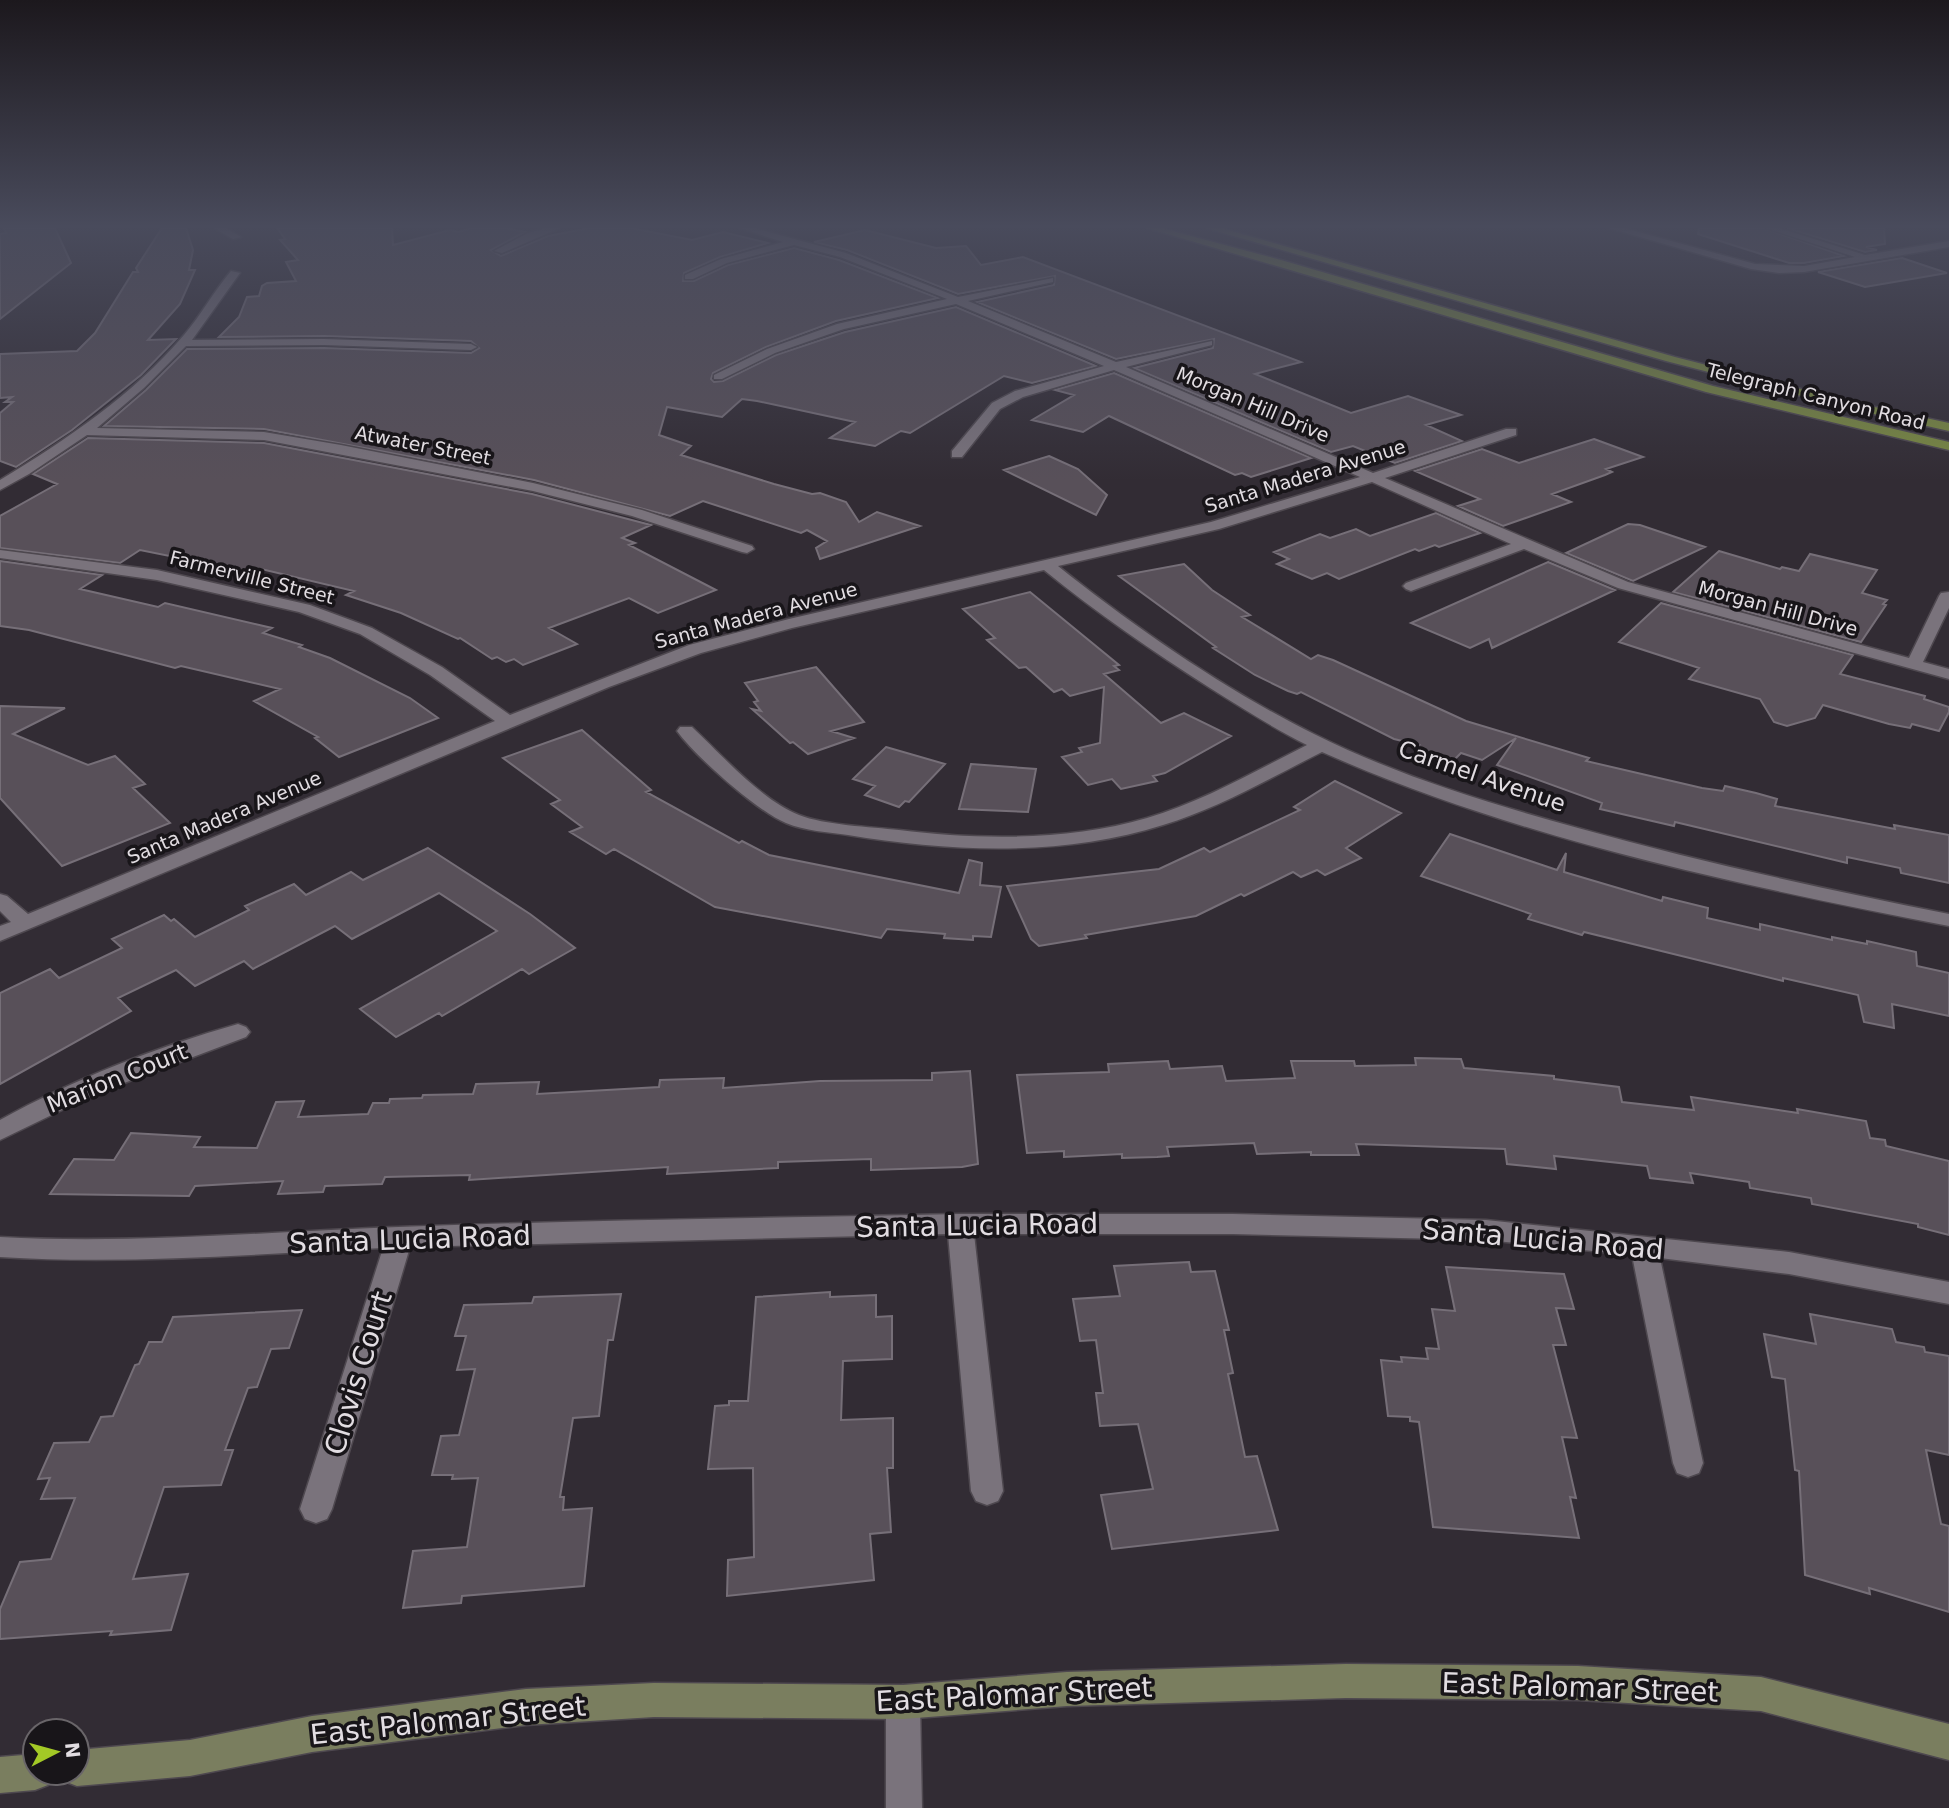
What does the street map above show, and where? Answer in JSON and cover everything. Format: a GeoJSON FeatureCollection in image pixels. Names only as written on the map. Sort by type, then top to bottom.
{"type":"FeatureCollection","features":[{"type":"Feature","properties":{"kind":"main road","name":"Telegraph Canyon Road"},"geometry":{"type":"LineString","coordinates":[[1449,312],[1710,389],[1949,446]]}},
{"type":"Feature","properties":{"kind":"main road","name":"Telegraph Canyon Road"},"geometry":{"type":"LineString","coordinates":[[1508,312],[1752,381],[1949,427]]}},
{"type":"Feature","properties":{"kind":"main road","name":"East Palomar Street"},"geometry":{"type":"LineString","coordinates":[[91,1767],[190,1758],[312,1734],[526,1707],[654,1700],[903,1702],[1108,1688],[1346,1681],[1578,1683],[1761,1694],[1949,1742]]}},
{"type":"Feature","properties":{"kind":"main road"},"geometry":{"type":"LineString","coordinates":[[0,1775],[21,1773]]}},
{"type":"Feature","properties":{"kind":"street"},"geometry":{"type":"LineString","coordinates":[[0,486],[84,431],[143,384],[184,343],[204,312]]}},
{"type":"Feature","properties":{"kind":"street"},"geometry":{"type":"LineString","coordinates":[[718,377],[771,351],[841,326],[898,312]]}},
{"type":"Feature","properties":{"kind":"street","name":"Morgan Hill Drive"},"geometry":{"type":"LineString","coordinates":[[986,312],[1376,477],[1623,585],[1949,674]]}},
{"type":"Feature","properties":{"kind":"street"},"geometry":{"type":"LineString","coordinates":[[184,343],[324,342],[471,347]]}},
{"type":"Feature","properties":{"kind":"street"},"geometry":{"type":"LineString","coordinates":[[957,454],[996,406],[1020,394],[1114,366],[1208,343]]}},
{"type":"Feature","properties":{"kind":"street","name":"Atwater Street"},"geometry":{"type":"LineString","coordinates":[[84,431],[264,436],[341,449],[533,487],[637,513],[747,549]]}},
{"type":"Feature","properties":{"kind":"street","name":"Santa Madera Avenue"},"geometry":{"type":"LineString","coordinates":[[0,933],[508,722],[695,649],[1226,523],[1511,432]]}},
{"type":"Feature","properties":{"kind":"street"},"geometry":{"type":"LineString","coordinates":[[1411,586],[1524,544]]}},
{"type":"Feature","properties":{"kind":"street","name":"Farmerville Street"},"geometry":{"type":"LineString","coordinates":[[0,554],[157,575],[304,608],[366,631],[436,671],[508,722]]}},
{"type":"Feature","properties":{"kind":"street","name":"Carmel Avenue"},"geometry":{"type":"LineString","coordinates":[[1047,565],[1085,596],[1179,661],[1244,702],[1321,745],[1428,787],[1531,821],[1817,895],[1949,920]]}},
{"type":"Feature","properties":{"kind":"street"},"geometry":{"type":"LineString","coordinates":[[1914,664],[1947,596]]}},
{"type":"Feature","properties":{"kind":"street"},"geometry":{"type":"LineString","coordinates":[[686,731],[752,791],[790,818],[866,833],[970,841],[1051,839],[1131,828],[1204,804],[1321,745]]}},
{"type":"Feature","properties":{"kind":"street"},"geometry":{"type":"LineString","coordinates":[[0,900],[25,923]]}},
{"type":"Feature","properties":{"kind":"street","name":"Marion Court"},"geometry":{"type":"LineString","coordinates":[[0,1131],[39,1109],[111,1077],[238,1032]]}},
{"type":"Feature","properties":{"kind":"street"},"geometry":{"type":"LineString","coordinates":[[960,1224],[987,1491]]}},
{"type":"Feature","properties":{"kind":"street","name":"Santa Lucia Road"},"geometry":{"type":"LineString","coordinates":[[0,1247],[53,1251],[400,1237],[960,1224],[1233,1224],[1486,1230],[1644,1245],[1789,1263],[1949,1293]]}},
{"type":"Feature","properties":{"kind":"street","name":"Clovis Court"},"geometry":{"type":"LineString","coordinates":[[316,1509],[400,1237]]}},
{"type":"Feature","properties":{"kind":"street"},"geometry":{"type":"LineString","coordinates":[[1644,1245],[1688,1463]]}},
{"type":"Feature","properties":{"kind":"street"},"geometry":{"type":"LineString","coordinates":[[903,1702],[904,1808]]}},
{"type":"Feature","properties":{"kind":"building"},"geometry":{"type":"Polygon","coordinates":[[[108,312],[173,312],[148,340],[176,339],[141,375],[72,430],[16,467],[0,461],[0,413],[13,402],[5,402],[12,397],[0,398],[0,354],[77,351],[95,333],[108,312]]]}},
{"type":"Feature","properties":{"kind":"building"},"geometry":{"type":"Polygon","coordinates":[[[241,312],[874,312],[836,321],[766,347],[713,373],[711,379],[714,382],[723,381],[776,355],[845,332],[932,312],[969,312],[1096,366],[1032,383],[1004,376],[910,433],[901,431],[875,446],[830,438],[855,422],[757,401],[742,399],[722,417],[667,407],[659,435],[691,446],[681,455],[774,484],[812,494],[820,493],[846,502],[859,522],[877,512],[920,526],[820,559],[816,548],[827,541],[807,530],[801,533],[703,501],[670,516],[534,480],[264,429],[104,426],[146,390],[187,349],[324,348],[471,353],[479,348],[471,341],[324,336],[219,337],[241,312]]]}},
{"type":"Feature","properties":{"kind":"building"},"geometry":{"type":"Polygon","coordinates":[[[1002,312],[1170,312],[1301,362],[1255,374],[1351,413],[1408,396],[1461,415],[1426,425],[1462,441],[1395,463],[1353,446],[1331,452],[1134,368],[1213,348],[1214,339],[1116,359],[1002,312]]]}},
{"type":"Feature","properties":{"kind":"building"},"geometry":{"type":"Polygon","coordinates":[[[1114,373],[1311,458],[1251,477],[1242,473],[1235,475],[1109,416],[1083,432],[1032,420],[1074,395],[1055,390],[1114,373]]]}},
{"type":"Feature","properties":{"kind":"building"},"geometry":{"type":"Polygon","coordinates":[[[88,438],[264,443],[532,494],[651,525],[622,538],[635,543],[629,545],[716,590],[658,613],[629,598],[549,628],[577,644],[523,665],[514,659],[506,662],[497,657],[492,659],[460,638],[401,613],[346,595],[354,591],[257,568],[249,572],[140,550],[120,563],[0,548],[0,516],[57,484],[33,474],[88,438]]]}},
{"type":"Feature","properties":{"kind":"building"},"geometry":{"type":"Polygon","coordinates":[[[1594,439],[1643,457],[1606,469],[1612,472],[1552,494],[1571,502],[1503,526],[1458,506],[1480,499],[1415,471],[1482,449],[1519,463],[1594,439]]]}},
{"type":"Feature","properties":{"kind":"building"},"geometry":{"type":"Polygon","coordinates":[[[1049,456],[1078,469],[1107,495],[1096,515],[1004,470],[1049,456]]]}},
{"type":"Feature","properties":{"kind":"building"},"geometry":{"type":"Polygon","coordinates":[[[1436,513],[1480,533],[1439,547],[1435,545],[1419,551],[1415,549],[1339,579],[1327,573],[1312,579],[1277,564],[1289,559],[1274,552],[1320,534],[1330,538],[1356,529],[1370,536],[1436,513]]]}},
{"type":"Feature","properties":{"kind":"building"},"geometry":{"type":"Polygon","coordinates":[[[1628,524],[1640,525],[1705,547],[1633,581],[1566,553],[1628,524]]]}},
{"type":"Feature","properties":{"kind":"building"},"geometry":{"type":"Polygon","coordinates":[[[1719,551],[1780,569],[1782,567],[1799,571],[1810,554],[1877,570],[1862,593],[1887,600],[1883,604],[1886,605],[1861,642],[1673,592],[1719,551]]]}},
{"type":"Feature","properties":{"kind":"building"},"geometry":{"type":"Polygon","coordinates":[[[0,561],[102,575],[80,589],[158,607],[165,603],[272,628],[263,633],[302,645],[299,647],[330,658],[410,698],[438,718],[339,757],[315,738],[318,737],[254,701],[280,689],[181,666],[175,668],[29,630],[0,626],[0,561]]]}},
{"type":"Feature","properties":{"kind":"building"},"geometry":{"type":"Polygon","coordinates":[[[1548,562],[1615,590],[1492,648],[1489,639],[1470,648],[1411,623],[1548,562]]]}},
{"type":"Feature","properties":{"kind":"building"},"geometry":{"type":"Polygon","coordinates":[[[1184,564],[1212,590],[1250,615],[1242,617],[1311,659],[1318,655],[1333,660],[1466,721],[1589,758],[1586,761],[1702,788],[1723,791],[1725,786],[1756,793],[1777,799],[1775,806],[1895,829],[1894,825],[1949,835],[1949,883],[1901,873],[1900,868],[1847,857],[1847,863],[1675,822],[1674,826],[1600,809],[1602,803],[1497,765],[1516,738],[1482,760],[1461,753],[1453,761],[1414,749],[1419,745],[1394,739],[1301,692],[1297,694],[1288,691],[1255,675],[1213,648],[1216,647],[1119,576],[1184,564]]]}},
{"type":"Feature","properties":{"kind":"building"},"geometry":{"type":"Polygon","coordinates":[[[1030,592],[1119,665],[1114,666],[1119,670],[1104,674],[1161,723],[1184,713],[1231,736],[1165,773],[1153,776],[1157,781],[1121,789],[1112,779],[1088,785],[1062,757],[1082,752],[1079,748],[1100,743],[1104,687],[1070,696],[1062,689],[1054,692],[1026,667],[1019,668],[987,640],[995,638],[963,609],[1030,592]]]}},
{"type":"Feature","properties":{"kind":"building"},"geometry":{"type":"Polygon","coordinates":[[[1661,603],[1853,655],[1840,674],[1925,696],[1924,699],[1949,707],[1949,712],[1939,731],[1912,724],[1910,728],[1889,724],[1823,705],[1815,718],[1787,726],[1774,722],[1760,699],[1689,679],[1699,668],[1619,642],[1661,603]]]}},
{"type":"Feature","properties":{"kind":"building"},"geometry":{"type":"Polygon","coordinates":[[[816,667],[864,722],[831,731],[854,738],[808,754],[793,742],[790,743],[752,709],[761,711],[754,702],[758,701],[745,683],[816,667]]]}},
{"type":"Feature","properties":{"kind":"building"},"geometry":{"type":"Polygon","coordinates":[[[0,706],[65,708],[13,734],[88,765],[115,756],[145,784],[133,788],[170,823],[62,866],[0,798],[0,706]]]}},
{"type":"Feature","properties":{"kind":"building"},"geometry":{"type":"Polygon","coordinates":[[[582,730],[651,790],[646,792],[739,843],[742,841],[769,855],[959,893],[969,860],[982,863],[980,885],[1001,887],[991,937],[973,936],[973,940],[944,938],[945,934],[887,929],[881,938],[715,907],[614,849],[606,854],[570,832],[582,827],[551,804],[560,800],[503,758],[582,730]]]}},
{"type":"Feature","properties":{"kind":"building"},"geometry":{"type":"Polygon","coordinates":[[[886,747],[945,764],[909,802],[905,801],[899,807],[865,795],[875,786],[853,779],[886,747]]]}},
{"type":"Feature","properties":{"kind":"building"},"geometry":{"type":"Polygon","coordinates":[[[971,764],[1036,769],[1028,812],[959,809],[971,764]]]}},
{"type":"Feature","properties":{"kind":"building"},"geometry":{"type":"Polygon","coordinates":[[[1335,781],[1401,813],[1346,848],[1361,858],[1325,875],[1317,870],[1301,877],[1293,872],[1196,916],[1085,935],[1087,938],[1039,946],[1031,939],[1007,886],[1159,869],[1204,848],[1210,852],[1300,810],[1294,807],[1335,781]]]}},
{"type":"Feature","properties":{"kind":"building"},"geometry":{"type":"Polygon","coordinates":[[[1450,834],[1557,870],[1566,853],[1564,872],[1662,901],[1663,897],[1708,908],[1707,918],[1760,930],[1760,924],[1832,940],[1832,937],[1867,944],[1867,941],[1916,952],[1917,966],[1949,973],[1949,1016],[1892,1004],[1894,1028],[1864,1022],[1858,995],[1783,978],[1783,981],[1584,932],[1582,935],[1528,919],[1531,914],[1421,876],[1450,834]]]}},
{"type":"Feature","properties":{"kind":"building"},"geometry":{"type":"Polygon","coordinates":[[[428,848],[530,914],[575,948],[529,974],[522,969],[442,1016],[439,1013],[396,1037],[360,1009],[497,931],[439,893],[352,939],[335,926],[253,969],[244,961],[195,986],[176,970],[118,998],[131,1011],[0,1084],[0,993],[50,969],[59,978],[122,948],[112,939],[164,915],[171,921],[174,919],[195,937],[249,910],[245,906],[294,884],[306,895],[351,872],[363,880],[428,848]]]}},
{"type":"Feature","properties":{"kind":"building"},"geometry":{"type":"Polygon","coordinates":[[[1415,1058],[1461,1059],[1464,1068],[1554,1076],[1554,1079],[1619,1087],[1622,1102],[1694,1110],[1691,1097],[1798,1113],[1797,1109],[1866,1121],[1870,1138],[1885,1140],[1886,1146],[1949,1161],[1949,1235],[1918,1227],[1918,1224],[1812,1204],[1811,1198],[1750,1188],[1749,1182],[1690,1173],[1693,1183],[1650,1178],[1647,1166],[1554,1156],[1556,1169],[1507,1164],[1505,1149],[1356,1144],[1359,1155],[1311,1155],[1311,1152],[1257,1154],[1254,1143],[1167,1147],[1169,1156],[1157,1157],[1122,1158],[1122,1154],[1064,1157],[1064,1151],[1027,1153],[1017,1075],[1109,1072],[1108,1064],[1168,1061],[1170,1069],[1222,1066],[1226,1081],[1295,1078],[1291,1061],[1354,1061],[1355,1066],[1416,1065],[1415,1058]]]}},
{"type":"Feature","properties":{"kind":"building"},"geometry":{"type":"Polygon","coordinates":[[[970,1071],[978,1164],[962,1167],[871,1170],[871,1159],[778,1162],[778,1168],[667,1174],[668,1167],[469,1180],[470,1175],[385,1177],[382,1184],[325,1186],[323,1192],[278,1194],[283,1181],[195,1186],[189,1196],[50,1194],[74,1159],[114,1160],[131,1133],[200,1137],[194,1147],[257,1148],[276,1102],[304,1101],[298,1117],[368,1114],[373,1103],[389,1103],[390,1099],[422,1098],[423,1095],[473,1094],[476,1084],[539,1082],[537,1094],[659,1087],[660,1080],[724,1078],[723,1088],[820,1081],[932,1080],[932,1073],[970,1071]]]}},
{"type":"Feature","properties":{"kind":"building"},"geometry":{"type":"Polygon","coordinates":[[[1189,1262],[1191,1272],[1215,1271],[1229,1330],[1224,1330],[1233,1373],[1228,1374],[1245,1457],[1257,1456],[1278,1530],[1112,1549],[1101,1495],[1153,1489],[1138,1424],[1100,1426],[1096,1393],[1103,1393],[1096,1340],[1080,1341],[1073,1299],[1120,1296],[1114,1266],[1189,1262]]]}},
{"type":"Feature","properties":{"kind":"building"},"geometry":{"type":"Polygon","coordinates":[[[1446,1267],[1564,1274],[1574,1309],[1556,1308],[1566,1345],[1553,1345],[1577,1438],[1562,1437],[1576,1498],[1570,1497],[1579,1538],[1433,1527],[1419,1422],[1410,1421],[1410,1417],[1388,1416],[1381,1360],[1402,1362],[1401,1357],[1428,1359],[1426,1348],[1439,1349],[1432,1309],[1455,1311],[1446,1267]]]}},
{"type":"Feature","properties":{"kind":"building"},"geometry":{"type":"Polygon","coordinates":[[[830,1292],[830,1297],[876,1295],[876,1317],[892,1316],[892,1359],[843,1361],[841,1420],[893,1418],[893,1468],[887,1468],[891,1532],[870,1534],[874,1580],[727,1596],[728,1560],[754,1557],[753,1468],[708,1469],[715,1406],[729,1405],[729,1401],[748,1401],[756,1297],[830,1292]]]}},
{"type":"Feature","properties":{"kind":"building"},"geometry":{"type":"Polygon","coordinates":[[[621,1294],[613,1340],[608,1340],[599,1416],[573,1418],[560,1497],[564,1497],[563,1510],[592,1508],[584,1586],[462,1596],[461,1603],[403,1608],[413,1551],[467,1547],[478,1478],[452,1479],[453,1475],[432,1475],[441,1436],[459,1435],[475,1369],[457,1370],[466,1336],[455,1336],[464,1305],[532,1303],[534,1297],[621,1294]]]}},
{"type":"Feature","properties":{"kind":"building"},"geometry":{"type":"Polygon","coordinates":[[[302,1310],[289,1348],[271,1349],[257,1387],[248,1388],[225,1450],[233,1450],[221,1485],[164,1487],[133,1579],[188,1574],[171,1630],[110,1635],[112,1631],[0,1639],[0,1609],[20,1562],[51,1559],[75,1498],[41,1499],[50,1478],[38,1479],[54,1443],[89,1442],[101,1417],[113,1416],[135,1365],[139,1364],[149,1342],[162,1342],[173,1317],[302,1310]]]}},
{"type":"Feature","properties":{"kind":"building"},"geometry":{"type":"Polygon","coordinates":[[[1810,1314],[1892,1329],[1896,1342],[1924,1347],[1925,1352],[1949,1356],[1949,1455],[1926,1450],[1941,1524],[1949,1526],[1949,1612],[1869,1588],[1870,1594],[1805,1575],[1799,1471],[1795,1470],[1785,1379],[1772,1377],[1764,1334],[1816,1344],[1810,1314]]]}}]}
